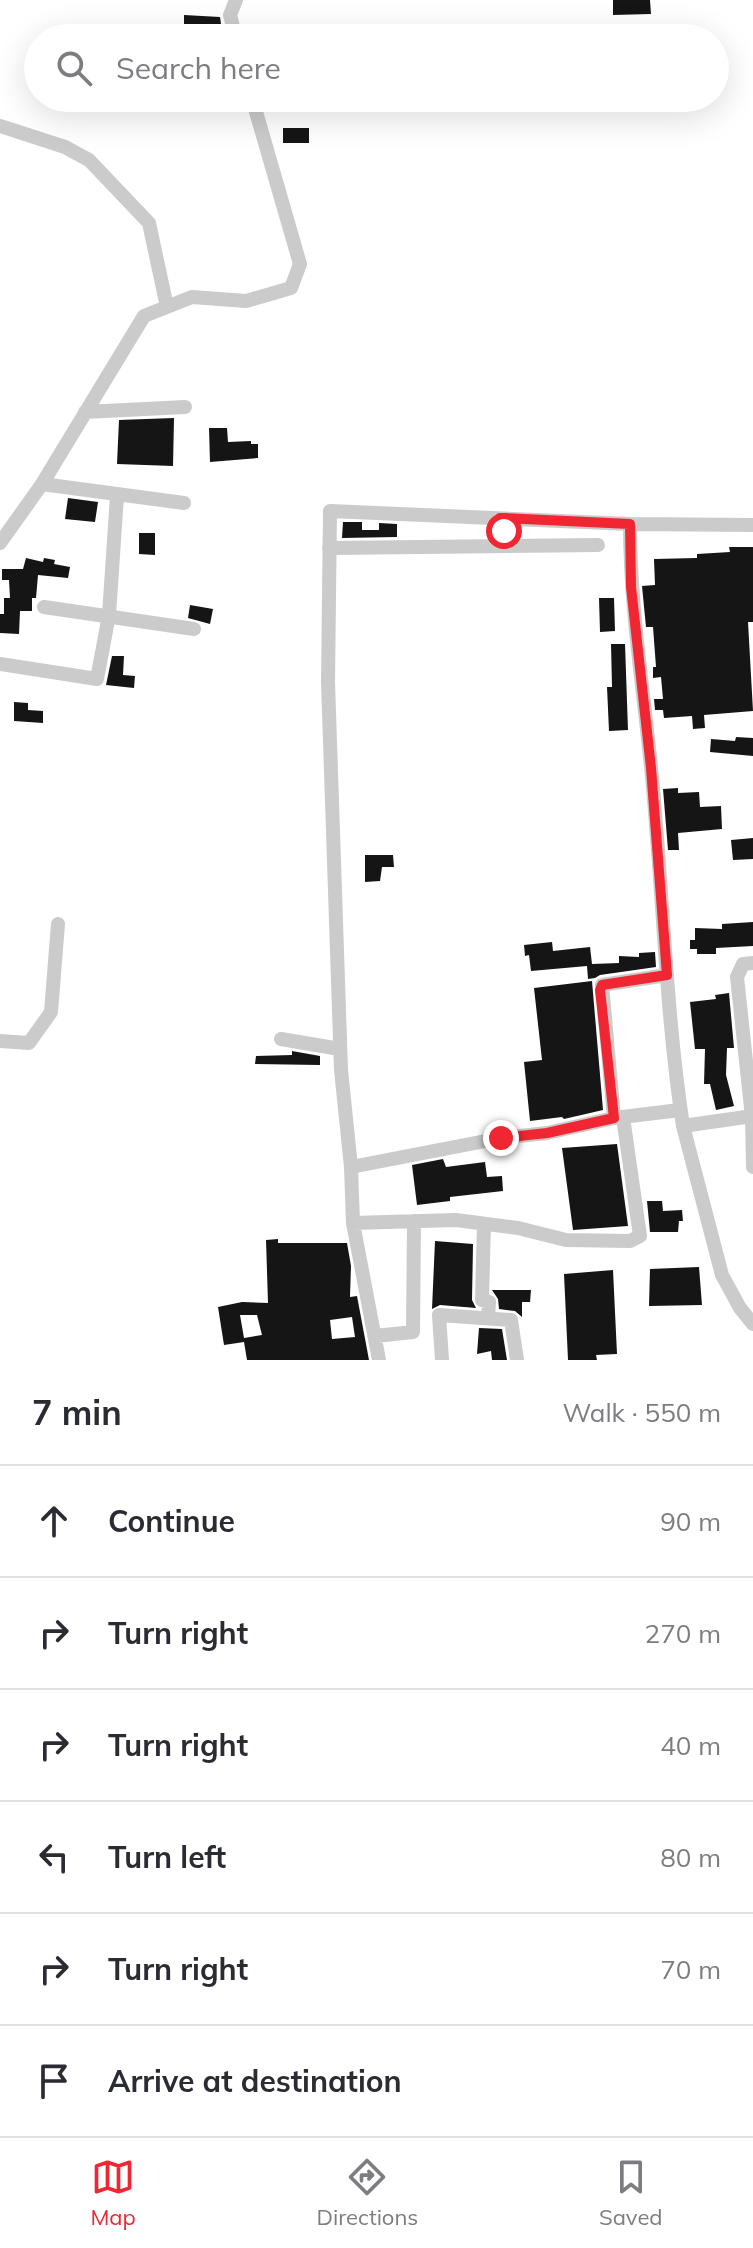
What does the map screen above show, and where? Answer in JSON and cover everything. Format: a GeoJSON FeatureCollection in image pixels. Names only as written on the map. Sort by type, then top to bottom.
{"type":"FeatureCollection","features":[{"type":"Feature","properties":{"kind":"street"},"geometry":{"type":"LineString","coordinates":[[232,24],[230,15],[236,0]]}},
{"type":"Feature","properties":{"kind":"street"},"geometry":{"type":"LineString","coordinates":[[0,543],[42,484],[144,316],[192,297],[246,301],[291,288],[300,264],[256,112]]}},
{"type":"Feature","properties":{"kind":"street"},"geometry":{"type":"LineString","coordinates":[[0,126],[65,147],[89,160],[149,223],[167,307]]}},
{"type":"Feature","properties":{"kind":"street"},"geometry":{"type":"LineString","coordinates":[[85,412],[185,407]]}},
{"type":"Feature","properties":{"kind":"street"},"geometry":{"type":"LineString","coordinates":[[42,484],[184,503]]}},
{"type":"Feature","properties":{"kind":"street"},"geometry":{"type":"LineString","coordinates":[[0,664],[97,679],[109,615],[117,496]]}},
{"type":"Feature","properties":{"kind":"street"},"geometry":{"type":"LineString","coordinates":[[379,1360],[353,1223],[340,1049],[328,682],[330,511],[630,524],[753,525]]}},
{"type":"Feature","properties":{"kind":"street"},"geometry":{"type":"LineString","coordinates":[[500,518],[506,545]]}},
{"type":"Feature","properties":{"kind":"street"},"geometry":{"type":"LineString","coordinates":[[630,524],[631,587],[651,768],[680,1110],[722,1275],[740,1308],[753,1324]]}},
{"type":"Feature","properties":{"kind":"street"},"geometry":{"type":"LineString","coordinates":[[329,548],[598,545]]}},
{"type":"Feature","properties":{"kind":"street"},"geometry":{"type":"LineString","coordinates":[[44,607],[194,629]]}},
{"type":"Feature","properties":{"kind":"street"},"geometry":{"type":"LineString","coordinates":[[0,1041],[29,1043],[51,1012],[58,924]]}},
{"type":"Feature","properties":{"kind":"street"},"geometry":{"type":"LineString","coordinates":[[753,963],[743,964],[737,977],[752,1116],[753,1167]]}},
{"type":"Feature","properties":{"kind":"street"},"geometry":{"type":"LineString","coordinates":[[353,1223],[456,1220],[518,1228],[566,1240],[630,1241],[640,1236],[618,1118],[600,990],[602,985],[667,975]]}},
{"type":"Feature","properties":{"kind":"street"},"geometry":{"type":"LineString","coordinates":[[281,1039],[340,1049]]}},
{"type":"Feature","properties":{"kind":"street"},"geometry":{"type":"LineString","coordinates":[[351,1167],[501,1138],[680,1110]]}},
{"type":"Feature","properties":{"kind":"street"},"geometry":{"type":"LineString","coordinates":[[683,1126],[752,1116]]}},
{"type":"Feature","properties":{"kind":"street"},"geometry":{"type":"LineString","coordinates":[[375,1336],[413,1332],[414,1221]]}},
{"type":"Feature","properties":{"kind":"street"},"geometry":{"type":"LineString","coordinates":[[484,1224],[482,1300],[489,1302],[488,1318]]}},
{"type":"Feature","properties":{"kind":"street"},"geometry":{"type":"LineString","coordinates":[[442,1360],[439,1315],[511,1320],[517,1360]]}},
{"type":"Feature","properties":{"kind":"building"},"geometry":{"type":"Polygon","coordinates":[[[613,0],[650,0],[651,14],[613,15],[613,0]]]}},
{"type":"Feature","properties":{"kind":"building"},"geometry":{"type":"Polygon","coordinates":[[[184,15],[220,17],[221,24],[184,24],[184,15]]]}},
{"type":"Feature","properties":{"kind":"building"},"geometry":{"type":"Polygon","coordinates":[[[283,128],[309,128],[309,143],[283,143],[283,128]]]}},
{"type":"Feature","properties":{"kind":"building"},"geometry":{"type":"Polygon","coordinates":[[[174,418],[173,466],[117,464],[119,420],[174,418]]]}},
{"type":"Feature","properties":{"kind":"building"},"geometry":{"type":"Polygon","coordinates":[[[209,428],[227,428],[228,442],[251,441],[251,444],[258,444],[258,458],[210,462],[209,428]]]}},
{"type":"Feature","properties":{"kind":"building"},"geometry":{"type":"Polygon","coordinates":[[[68,498],[98,502],[95,522],[65,519],[68,498]]]}},
{"type":"Feature","properties":{"kind":"building"},"geometry":{"type":"Polygon","coordinates":[[[343,522],[362,522],[362,530],[379,530],[379,523],[397,524],[397,537],[342,538],[343,522]]]}},
{"type":"Feature","properties":{"kind":"building"},"geometry":{"type":"Polygon","coordinates":[[[139,533],[155,533],[155,555],[139,554],[139,533]]]}},
{"type":"Feature","properties":{"kind":"building"},"geometry":{"type":"Polygon","coordinates":[[[729,547],[753,547],[753,622],[748,622],[753,711],[704,715],[705,728],[693,729],[692,716],[664,718],[663,710],[655,710],[654,699],[663,699],[661,677],[653,678],[653,667],[656,667],[653,627],[646,627],[642,586],[655,585],[654,559],[697,558],[697,554],[730,552],[729,547]]]}},
{"type":"Feature","properties":{"kind":"building"},"geometry":{"type":"Polygon","coordinates":[[[26,558],[43,562],[44,558],[55,560],[54,564],[70,567],[68,578],[38,575],[32,611],[20,611],[19,634],[0,633],[4,598],[10,598],[9,580],[2,580],[2,569],[23,569],[26,558]]]}},
{"type":"Feature","properties":{"kind":"building"},"geometry":{"type":"Polygon","coordinates":[[[599,598],[614,598],[615,631],[600,632],[599,598]]]}},
{"type":"Feature","properties":{"kind":"building"},"geometry":{"type":"Polygon","coordinates":[[[190,605],[213,609],[210,624],[188,618],[190,605]]]}},
{"type":"Feature","properties":{"kind":"building"},"geometry":{"type":"Polygon","coordinates":[[[611,644],[625,644],[628,730],[609,731],[607,687],[612,687],[611,644]]]}},
{"type":"Feature","properties":{"kind":"building"},"geometry":{"type":"Polygon","coordinates":[[[112,656],[124,656],[123,675],[135,676],[134,688],[106,685],[112,656]]]}},
{"type":"Feature","properties":{"kind":"building"},"geometry":{"type":"Polygon","coordinates":[[[14,702],[28,703],[28,710],[43,711],[43,723],[14,721],[14,702]]]}},
{"type":"Feature","properties":{"kind":"building"},"geometry":{"type":"Polygon","coordinates":[[[736,737],[753,738],[753,756],[710,752],[711,739],[735,741],[736,737]]]}},
{"type":"Feature","properties":{"kind":"building"},"geometry":{"type":"Polygon","coordinates":[[[678,788],[678,793],[699,792],[700,807],[721,806],[722,829],[678,833],[679,850],[668,850],[663,789],[678,788]]]}},
{"type":"Feature","properties":{"kind":"building"},"geometry":{"type":"Polygon","coordinates":[[[753,838],[753,859],[733,860],[731,840],[753,838]]]}},
{"type":"Feature","properties":{"kind":"building"},"geometry":{"type":"Polygon","coordinates":[[[365,855],[393,855],[394,867],[382,867],[380,881],[365,882],[365,855]]]}},
{"type":"Feature","properties":{"kind":"building"},"geometry":{"type":"Polygon","coordinates":[[[753,922],[753,946],[716,948],[716,954],[697,954],[697,949],[690,949],[690,940],[695,940],[695,928],[722,929],[722,924],[753,922]]]}},
{"type":"Feature","properties":{"kind":"building"},"geometry":{"type":"Polygon","coordinates":[[[552,942],[553,951],[590,947],[592,964],[619,963],[619,956],[639,957],[639,953],[655,952],[656,967],[588,979],[587,966],[531,971],[524,945],[552,942]]]}},
{"type":"Feature","properties":{"kind":"building"},"geometry":{"type":"Polygon","coordinates":[[[592,981],[603,1110],[564,1119],[530,1121],[524,1062],[542,1060],[534,988],[592,981]]]}},
{"type":"Feature","properties":{"kind":"building"},"geometry":{"type":"Polygon","coordinates":[[[729,993],[734,1048],[727,1048],[726,1075],[734,1106],[716,1110],[710,1084],[704,1084],[705,1049],[695,1049],[690,1002],[716,999],[715,995],[729,993]]]}},
{"type":"Feature","properties":{"kind":"building"},"geometry":{"type":"Polygon","coordinates":[[[292,1051],[320,1056],[320,1065],[255,1064],[256,1056],[292,1055],[292,1051]]]}},
{"type":"Feature","properties":{"kind":"building"},"geometry":{"type":"Polygon","coordinates":[[[617,1144],[628,1226],[573,1230],[562,1148],[617,1144]]]}},
{"type":"Feature","properties":{"kind":"building"},"geometry":{"type":"Polygon","coordinates":[[[443,1159],[446,1167],[485,1162],[487,1177],[502,1176],[503,1191],[450,1197],[450,1201],[417,1205],[412,1165],[443,1159]]]}},
{"type":"Feature","properties":{"kind":"building"},"geometry":{"type":"Polygon","coordinates":[[[647,1201],[662,1201],[663,1211],[682,1210],[683,1221],[679,1221],[678,1232],[650,1232],[647,1201]]]}},
{"type":"Feature","properties":{"kind":"building"},"geometry":{"type":"Polygon","coordinates":[[[278,1239],[278,1243],[347,1243],[351,1266],[350,1297],[357,1296],[369,1360],[247,1360],[244,1342],[224,1345],[218,1307],[242,1302],[268,1303],[266,1240],[278,1239]],[[240,1315],[244,1338],[262,1335],[257,1315],[240,1315]],[[352,1317],[330,1320],[332,1339],[355,1337],[352,1317]]]}},
{"type":"Feature","properties":{"kind":"building"},"geometry":{"type":"Polygon","coordinates":[[[435,1241],[473,1244],[472,1300],[476,1308],[440,1305],[432,1309],[435,1241]]]}},
{"type":"Feature","properties":{"kind":"building"},"geometry":{"type":"Polygon","coordinates":[[[699,1267],[702,1305],[649,1306],[650,1269],[699,1267]]]}},
{"type":"Feature","properties":{"kind":"building"},"geometry":{"type":"Polygon","coordinates":[[[613,1270],[617,1354],[596,1355],[597,1360],[568,1360],[564,1274],[613,1270]]]}},
{"type":"Feature","properties":{"kind":"building"},"geometry":{"type":"Polygon","coordinates":[[[492,1290],[531,1290],[530,1302],[522,1302],[522,1317],[515,1311],[499,1309],[498,1299],[492,1290]]]}},
{"type":"Feature","properties":{"kind":"building"},"geometry":{"type":"Polygon","coordinates":[[[479,1328],[502,1329],[507,1360],[492,1360],[491,1351],[477,1354],[479,1328]]]}},
{"type":"Feature","properties":{"kind":"route"},"geometry":{"type":"LineString","coordinates":[[501,1138],[547,1133],[614,1118],[600,990],[602,985],[667,975],[651,768],[631,587],[630,524],[500,518],[504,531]]}}]}
